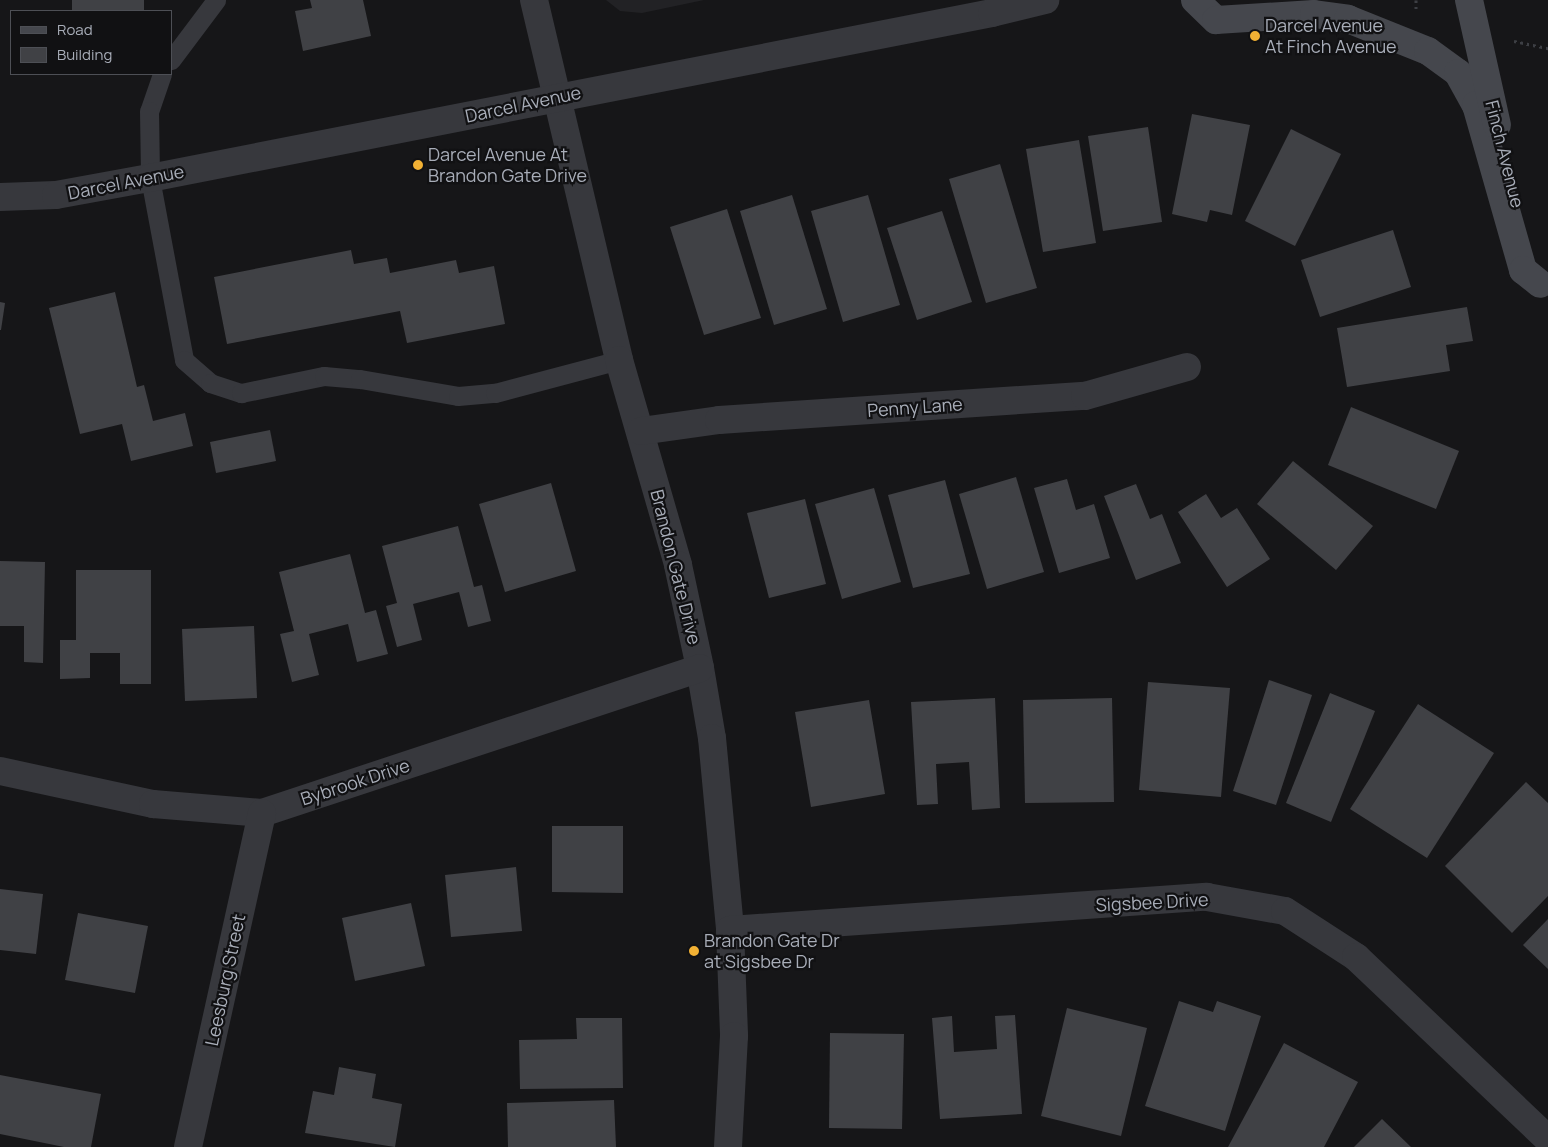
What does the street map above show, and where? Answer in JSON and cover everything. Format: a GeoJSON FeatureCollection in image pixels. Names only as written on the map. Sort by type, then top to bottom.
{"type":"FeatureCollection","features":[{"type":"Feature","properties":{"kind":"main road"},"geometry":{"type":"LineString","coordinates":[[1196,0],[1216,20],[1314,14],[1348,19],[1428,51],[1458,73],[1476,105],[1523,270],[1544,296]]}},
{"type":"Feature","properties":{"kind":"main road","name":"Finch Avenue"},"geometry":{"type":"LineString","coordinates":[[1469,0],[1500,140],[1544,296]]}},
{"type":"Feature","properties":{"kind":"street","name":"Brandon Gate Drive"},"geometry":{"type":"LineString","coordinates":[[534,0],[619,360],[641,431],[678,565],[700,668],[712,738],[730,930],[734,1036],[728,1147]]}},
{"type":"Feature","properties":{"kind":"street","name":"Darcel Avenue"},"geometry":{"type":"LineString","coordinates":[[0,197],[56,195],[150,178],[992,13],[1045,0]]}},
{"type":"Feature","properties":{"kind":"street","name":"Penny Lane"},"geometry":{"type":"LineString","coordinates":[[641,431],[719,420],[1085,396],[1186,367]]}},
{"type":"Feature","properties":{"kind":"street","name":"Bybrook Drive"},"geometry":{"type":"LineString","coordinates":[[0,771],[153,804],[262,813],[700,668]]}},
{"type":"Feature","properties":{"kind":"street","name":"Leesburg Street"},"geometry":{"type":"LineString","coordinates":[[188,1147],[262,813]]}},
{"type":"Feature","properties":{"kind":"street","name":"Sigsbee Drive"},"geometry":{"type":"LineString","coordinates":[[730,930],[1207,897],[1285,910],[1356,957],[1548,1139]]}},
{"type":"Feature","properties":{"kind":"lane"},"geometry":{"type":"LineString","coordinates":[[172,59],[216,0]]}},
{"type":"Feature","properties":{"kind":"lane"},"geometry":{"type":"LineString","coordinates":[[162,75],[149,111],[150,178],[184,360],[210,383],[241,393],[324,376],[360,379],[458,396],[495,393],[619,360]]}},
{"type":"Feature","properties":{"kind":"shaded area"},"geometry":{"type":"Polygon","coordinates":[[[606,0],[704,0],[642,13],[620,11],[606,0]]]}},
{"type":"Feature","properties":{"kind":"building"},"geometry":{"type":"Polygon","coordinates":[[[72,0],[144,0],[144,10],[72,10],[72,0]]]}},
{"type":"Feature","properties":{"kind":"building"},"geometry":{"type":"Polygon","coordinates":[[[310,0],[363,0],[371,36],[303,51],[295,11],[312,8],[310,0]]]}},
{"type":"Feature","properties":{"kind":"building"},"geometry":{"type":"Polygon","coordinates":[[[1192,114],[1250,125],[1232,215],[1210,210],[1207,222],[1172,214],[1192,114]]]}},
{"type":"Feature","properties":{"kind":"building"},"geometry":{"type":"Polygon","coordinates":[[[1148,127],[1162,222],[1103,231],[1088,136],[1148,127]]]}},
{"type":"Feature","properties":{"kind":"building"},"geometry":{"type":"Polygon","coordinates":[[[1291,129],[1341,154],[1295,246],[1245,221],[1291,129]]]}},
{"type":"Feature","properties":{"kind":"building"},"geometry":{"type":"Polygon","coordinates":[[[1079,140],[1096,243],[1043,252],[1026,149],[1079,140]]]}},
{"type":"Feature","properties":{"kind":"building"},"geometry":{"type":"Polygon","coordinates":[[[1000,164],[1037,288],[986,303],[949,179],[1000,164]]]}},
{"type":"Feature","properties":{"kind":"building"},"geometry":{"type":"Polygon","coordinates":[[[792,195],[827,309],[774,325],[740,211],[792,195]]]}},
{"type":"Feature","properties":{"kind":"building"},"geometry":{"type":"Polygon","coordinates":[[[868,195],[900,305],[843,322],[811,211],[868,195]]]}},
{"type":"Feature","properties":{"kind":"building"},"geometry":{"type":"Polygon","coordinates":[[[727,209],[761,318],[704,335],[670,227],[727,209]]]}},
{"type":"Feature","properties":{"kind":"building"},"geometry":{"type":"Polygon","coordinates":[[[942,211],[972,302],[917,320],[887,228],[942,211]]]}},
{"type":"Feature","properties":{"kind":"building"},"geometry":{"type":"Polygon","coordinates":[[[1393,230],[1411,287],[1320,317],[1301,260],[1393,230]]]}},
{"type":"Feature","properties":{"kind":"building"},"geometry":{"type":"Polygon","coordinates":[[[351,250],[354,264],[387,258],[390,273],[456,260],[459,273],[494,266],[505,324],[407,343],[400,311],[227,344],[214,277],[351,250]]]}},
{"type":"Feature","properties":{"kind":"building"},"geometry":{"type":"Polygon","coordinates":[[[115,292],[137,387],[144,385],[153,421],[185,413],[193,446],[131,461],[122,424],[80,434],[49,308],[115,292]]]}},
{"type":"Feature","properties":{"kind":"building"},"geometry":{"type":"Polygon","coordinates":[[[0,302],[5,303],[1,330],[0,330],[0,302]]]}},
{"type":"Feature","properties":{"kind":"building"},"geometry":{"type":"Polygon","coordinates":[[[1467,307],[1473,341],[1446,345],[1450,371],[1347,387],[1337,328],[1467,307]]]}},
{"type":"Feature","properties":{"kind":"building"},"geometry":{"type":"Polygon","coordinates":[[[1351,407],[1459,451],[1436,509],[1328,465],[1351,407]]]}},
{"type":"Feature","properties":{"kind":"building"},"geometry":{"type":"Polygon","coordinates":[[[270,430],[276,461],[216,473],[210,442],[270,430]]]}},
{"type":"Feature","properties":{"kind":"building"},"geometry":{"type":"Polygon","coordinates":[[[1293,461],[1373,526],[1336,570],[1257,504],[1293,461]]]}},
{"type":"Feature","properties":{"kind":"building"},"geometry":{"type":"Polygon","coordinates":[[[1016,477],[1044,572],[987,589],[959,494],[1016,477]]]}},
{"type":"Feature","properties":{"kind":"building"},"geometry":{"type":"Polygon","coordinates":[[[1067,479],[1076,510],[1094,504],[1110,558],[1059,573],[1034,488],[1067,479]]]}},
{"type":"Feature","properties":{"kind":"building"},"geometry":{"type":"Polygon","coordinates":[[[945,480],[970,574],[913,588],[888,495],[945,480]]]}},
{"type":"Feature","properties":{"kind":"building"},"geometry":{"type":"Polygon","coordinates":[[[551,483],[576,571],[505,592],[479,504],[551,483]]]}},
{"type":"Feature","properties":{"kind":"building"},"geometry":{"type":"Polygon","coordinates":[[[1136,484],[1150,519],[1162,514],[1181,563],[1136,580],[1104,496],[1136,484]]]}},
{"type":"Feature","properties":{"kind":"building"},"geometry":{"type":"Polygon","coordinates":[[[874,488],[901,582],[842,599],[815,504],[874,488]]]}},
{"type":"Feature","properties":{"kind":"building"},"geometry":{"type":"Polygon","coordinates":[[[1206,494],[1221,518],[1237,508],[1270,559],[1227,587],[1178,512],[1206,494]]]}},
{"type":"Feature","properties":{"kind":"building"},"geometry":{"type":"Polygon","coordinates":[[[805,499],[826,584],[769,598],[747,513],[805,499]]]}},
{"type":"Feature","properties":{"kind":"building"},"geometry":{"type":"Polygon","coordinates":[[[458,526],[474,587],[482,585],[491,621],[468,627],[459,592],[413,604],[422,640],[397,647],[386,606],[397,603],[382,546],[458,526]]]}},
{"type":"Feature","properties":{"kind":"building"},"geometry":{"type":"Polygon","coordinates":[[[350,554],[365,613],[376,610],[388,654],[357,662],[348,624],[309,634],[319,675],[292,682],[280,634],[294,631],[279,572],[350,554]]]}},
{"type":"Feature","properties":{"kind":"building"},"geometry":{"type":"Polygon","coordinates":[[[0,561],[45,562],[43,663],[24,662],[24,626],[0,626],[0,561]]]}},
{"type":"Feature","properties":{"kind":"building"},"geometry":{"type":"Polygon","coordinates":[[[76,570],[151,570],[151,684],[120,684],[120,653],[90,653],[90,678],[60,679],[60,640],[76,640],[76,570]]]}},
{"type":"Feature","properties":{"kind":"building"},"geometry":{"type":"Polygon","coordinates":[[[254,626],[257,698],[185,701],[182,629],[254,626]]]}},
{"type":"Feature","properties":{"kind":"building"},"geometry":{"type":"Polygon","coordinates":[[[1269,680],[1312,695],[1276,805],[1233,791],[1269,680]]]}},
{"type":"Feature","properties":{"kind":"building"},"geometry":{"type":"Polygon","coordinates":[[[1148,682],[1230,688],[1221,797],[1139,790],[1148,682]]]}},
{"type":"Feature","properties":{"kind":"building"},"geometry":{"type":"Polygon","coordinates":[[[1330,693],[1375,711],[1331,822],[1286,803],[1330,693]]]}},
{"type":"Feature","properties":{"kind":"building"},"geometry":{"type":"Polygon","coordinates":[[[995,698],[1000,808],[972,810],[969,762],[936,764],[938,804],[917,805],[911,702],[995,698]]]}},
{"type":"Feature","properties":{"kind":"building"},"geometry":{"type":"Polygon","coordinates":[[[1112,698],[1114,802],[1025,803],[1023,700],[1112,698]]]}},
{"type":"Feature","properties":{"kind":"building"},"geometry":{"type":"Polygon","coordinates":[[[869,700],[885,794],[811,807],[795,712],[869,700]]]}},
{"type":"Feature","properties":{"kind":"building"},"geometry":{"type":"Polygon","coordinates":[[[1418,704],[1494,753],[1427,858],[1350,809],[1418,704]]]}},
{"type":"Feature","properties":{"kind":"building"},"geometry":{"type":"Polygon","coordinates":[[[1526,782],[1548,803],[1548,896],[1512,933],[1445,866],[1526,782]]]}},
{"type":"Feature","properties":{"kind":"building"},"geometry":{"type":"Polygon","coordinates":[[[552,826],[623,826],[623,893],[552,892],[552,826]]]}},
{"type":"Feature","properties":{"kind":"building"},"geometry":{"type":"Polygon","coordinates":[[[516,867],[522,931],[451,937],[445,875],[516,867]]]}},
{"type":"Feature","properties":{"kind":"building"},"geometry":{"type":"Polygon","coordinates":[[[0,889],[43,894],[36,954],[0,950],[0,889]]]}},
{"type":"Feature","properties":{"kind":"building"},"geometry":{"type":"Polygon","coordinates":[[[411,903],[425,966],[355,981],[342,918],[411,903]]]}},
{"type":"Feature","properties":{"kind":"building"},"geometry":{"type":"Polygon","coordinates":[[[78,913],[148,926],[135,993],[65,980],[78,913]]]}},
{"type":"Feature","properties":{"kind":"building"},"geometry":{"type":"Polygon","coordinates":[[[1548,919],[1548,969],[1523,945],[1548,919]]]}},
{"type":"Feature","properties":{"kind":"building"},"geometry":{"type":"Polygon","coordinates":[[[1179,1001],[1213,1012],[1217,1001],[1261,1016],[1225,1131],[1145,1106],[1179,1001]]]}},
{"type":"Feature","properties":{"kind":"building"},"geometry":{"type":"Polygon","coordinates":[[[1067,1008],[1147,1028],[1121,1136],[1041,1116],[1067,1008]]]}},
{"type":"Feature","properties":{"kind":"building"},"geometry":{"type":"Polygon","coordinates":[[[1015,1015],[1022,1114],[940,1119],[932,1018],[952,1016],[954,1052],[997,1049],[995,1016],[1015,1015]]]}},
{"type":"Feature","properties":{"kind":"building"},"geometry":{"type":"Polygon","coordinates":[[[576,1018],[622,1018],[623,1088],[520,1089],[519,1040],[577,1039],[576,1018]]]}},
{"type":"Feature","properties":{"kind":"building"},"geometry":{"type":"Polygon","coordinates":[[[830,1033],[904,1034],[902,1129],[829,1128],[830,1033]]]}},
{"type":"Feature","properties":{"kind":"building"},"geometry":{"type":"Polygon","coordinates":[[[1284,1043],[1358,1082],[1324,1147],[1228,1147],[1284,1043]]]}},
{"type":"Feature","properties":{"kind":"building"},"geometry":{"type":"Polygon","coordinates":[[[339,1067],[376,1074],[372,1098],[402,1104],[395,1147],[305,1133],[313,1091],[334,1095],[339,1067]]]}},
{"type":"Feature","properties":{"kind":"building"},"geometry":{"type":"Polygon","coordinates":[[[0,1075],[101,1094],[91,1147],[64,1147],[0,1134],[0,1075]]]}},
{"type":"Feature","properties":{"kind":"building"},"geometry":{"type":"Polygon","coordinates":[[[614,1100],[616,1147],[508,1147],[507,1103],[614,1100]]]}},
{"type":"Feature","properties":{"kind":"building"},"geometry":{"type":"Polygon","coordinates":[[[1382,1119],[1411,1147],[1354,1147],[1382,1119]]]}},
{"type":"Feature","properties":{"kind":"place","name":"Darcel Avenue At Finch Avenue"},"geometry":{"type":"Point","coordinates":[1255,36]}},
{"type":"Feature","properties":{"kind":"place","name":"Darcel Avenue At Brandon Gate Drive"},"geometry":{"type":"Point","coordinates":[418,165]}},
{"type":"Feature","properties":{"kind":"place","name":"Brandon Gate Dr at Sigsbee Dr"},"geometry":{"type":"Point","coordinates":[694,951]}}]}
